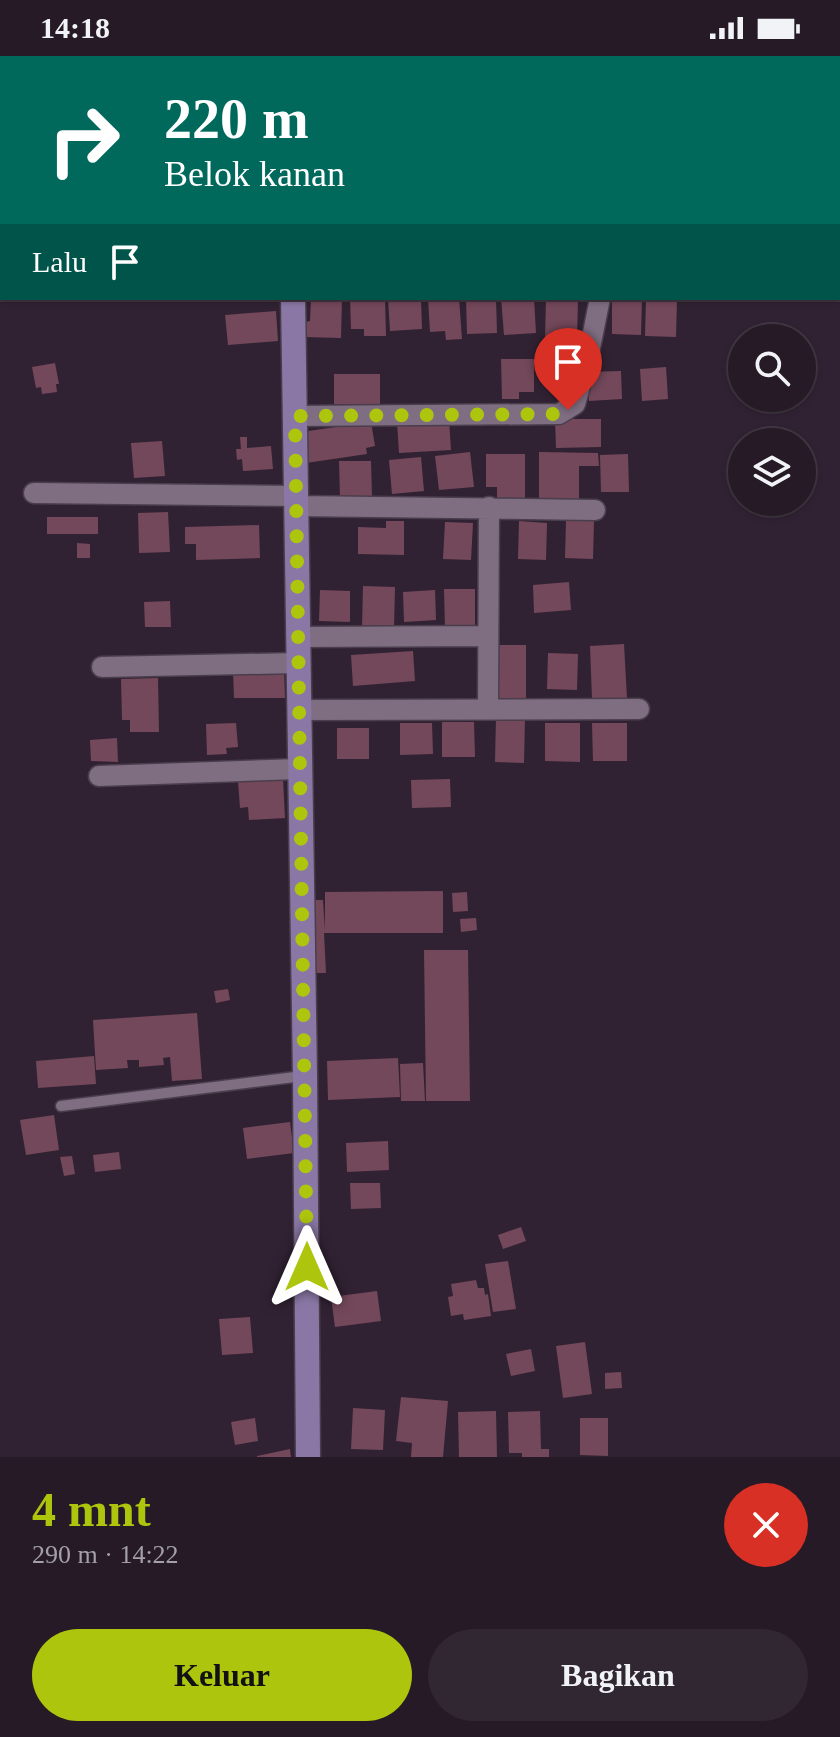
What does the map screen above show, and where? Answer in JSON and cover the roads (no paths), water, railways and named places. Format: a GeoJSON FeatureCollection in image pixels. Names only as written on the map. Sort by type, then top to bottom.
{"type":"FeatureCollection","features":[{"type":"Feature","properties":{"kind":"street"},"geometry":{"type":"LineString","coordinates":[[293,300],[308,1457]]}},
{"type":"Feature","properties":{"kind":"street"},"geometry":{"type":"LineString","coordinates":[[295,416],[559,414],[575,404],[600,300]]}},
{"type":"Feature","properties":{"kind":"street"},"geometry":{"type":"LineString","coordinates":[[34,493],[595,510]]}},
{"type":"Feature","properties":{"kind":"street"},"geometry":{"type":"LineString","coordinates":[[488,709],[489,507]]}},
{"type":"Feature","properties":{"kind":"street"},"geometry":{"type":"LineString","coordinates":[[298,637],[487,636]]}},
{"type":"Feature","properties":{"kind":"street"},"geometry":{"type":"LineString","coordinates":[[102,667],[298,663]]}},
{"type":"Feature","properties":{"kind":"street"},"geometry":{"type":"LineString","coordinates":[[298,710],[639,709]]}},
{"type":"Feature","properties":{"kind":"street"},"geometry":{"type":"LineString","coordinates":[[99,776],[299,769]]}},
{"type":"Feature","properties":{"kind":"lane"},"geometry":{"type":"LineString","coordinates":[[61,1106],[305,1076]]}}]}
